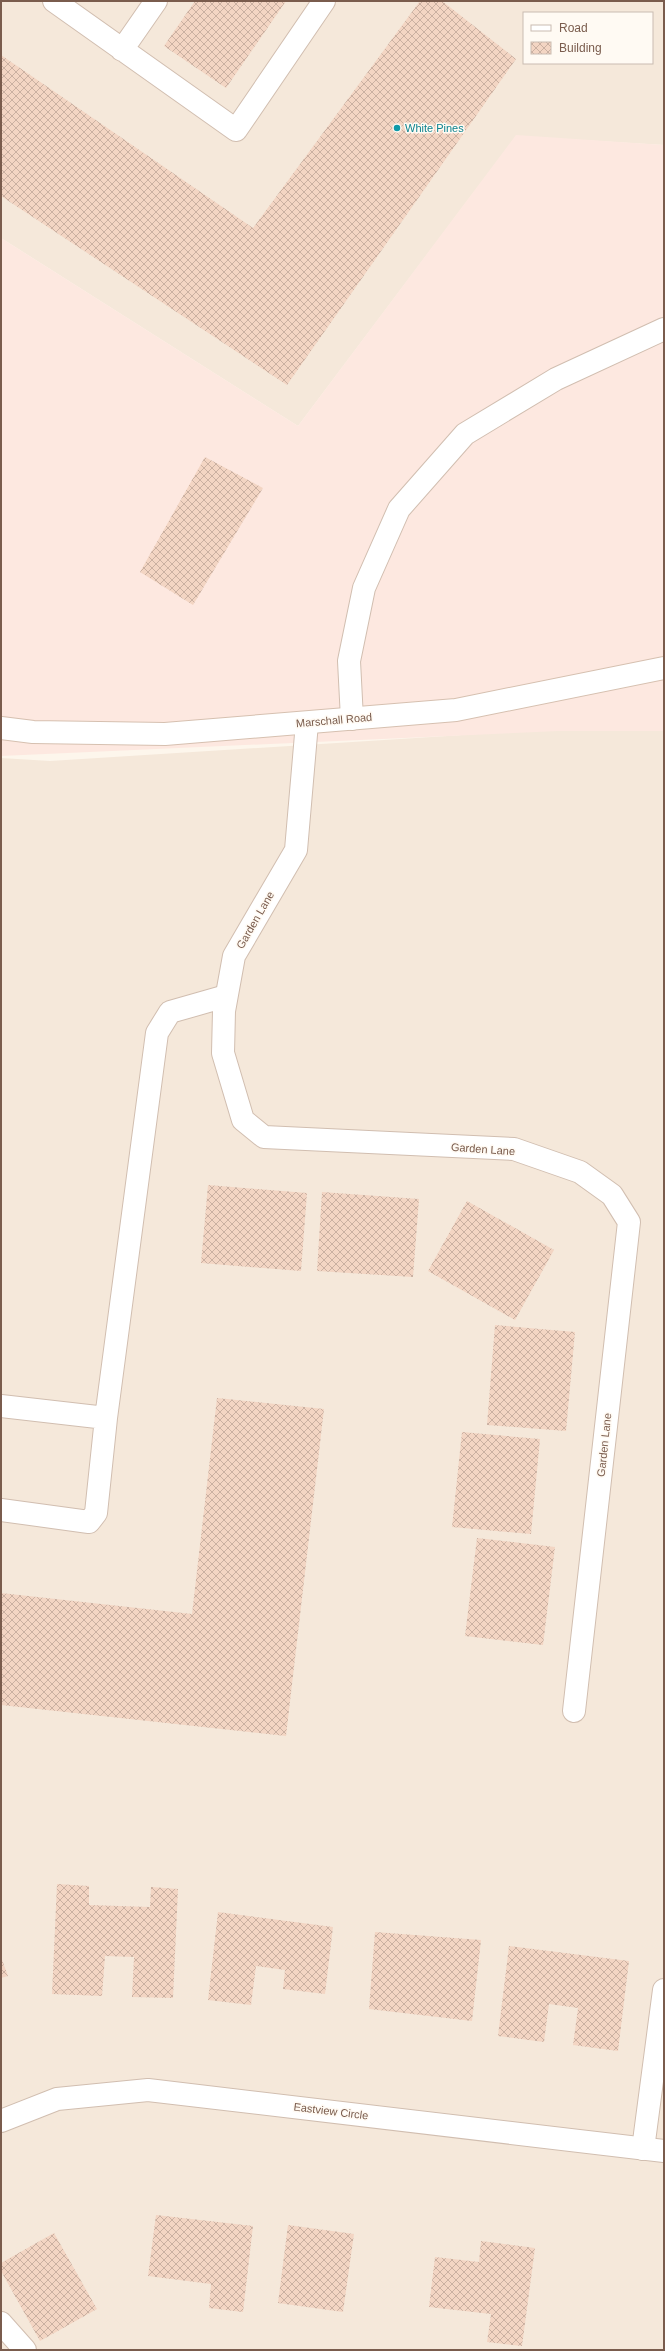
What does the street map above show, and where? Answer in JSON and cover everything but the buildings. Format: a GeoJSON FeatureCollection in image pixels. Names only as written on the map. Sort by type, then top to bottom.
{"type":"FeatureCollection","features":[{"type":"Feature","properties":{"kind":"street"},"geometry":{"type":"LineString","coordinates":[[54,1],[236,130],[324,1]]}},
{"type":"Feature","properties":{"kind":"street"},"geometry":{"type":"LineString","coordinates":[[122,50],[156,1]]}},
{"type":"Feature","properties":{"kind":"street"},"geometry":{"type":"LineString","coordinates":[[352,719],[348,661],[364,588],[399,509],[465,434],[556,379],[664,329]]}},
{"type":"Feature","properties":{"kind":"street","name":"Marschall Road"},"geometry":{"type":"LineString","coordinates":[[1,728],[33,732],[165,734],[456,710],[664,668]]}},
{"type":"Feature","properties":{"kind":"street","name":"Garden Lane"},"geometry":{"type":"LineString","coordinates":[[307,723],[296,850],[234,956],[226,996],[223,1053],[243,1120],[264,1137],[514,1149],[580,1172],[612,1195],[629,1222],[574,1711]]}},
{"type":"Feature","properties":{"kind":"street"},"geometry":{"type":"LineString","coordinates":[[1,1510],[89,1522],[96,1513],[106,1418],[157,1033],[170,1012],[226,996]]}},
{"type":"Feature","properties":{"kind":"street"},"geometry":{"type":"LineString","coordinates":[[1,1406],[106,1418]]}},
{"type":"Feature","properties":{"kind":"street"},"geometry":{"type":"LineString","coordinates":[[654,2150],[664,1990]]}},
{"type":"Feature","properties":{"kind":"street","name":"Eastview Circle"},"geometry":{"type":"LineString","coordinates":[[1,2121],[57,2098],[148,2090],[654,2150]]}},
{"type":"Feature","properties":{"kind":"street"},"geometry":{"type":"LineString","coordinates":[[1,2323],[25,2350]]}},
{"type":"Feature","properties":{"kind":"shaded area"},"geometry":{"type":"Polygon","coordinates":[[[1,1],[664,1],[664,145],[516,136],[298,426],[1,238],[1,1]]]}},
{"type":"Feature","properties":{"kind":"shaded area"},"geometry":{"type":"Polygon","coordinates":[[[516,135],[664,145],[664,731],[558,731],[1,756],[1,238],[298,426],[516,135]]]}},
{"type":"Feature","properties":{"kind":"shaded area"},"geometry":{"type":"Polygon","coordinates":[[[526,731],[664,731],[664,2350],[1,2350],[1,758],[50,761],[526,731]]]}},
{"type":"Feature","properties":{"kind":"place","name":"White Pines"},"geometry":{"type":"Point","coordinates":[397,128]}}]}
